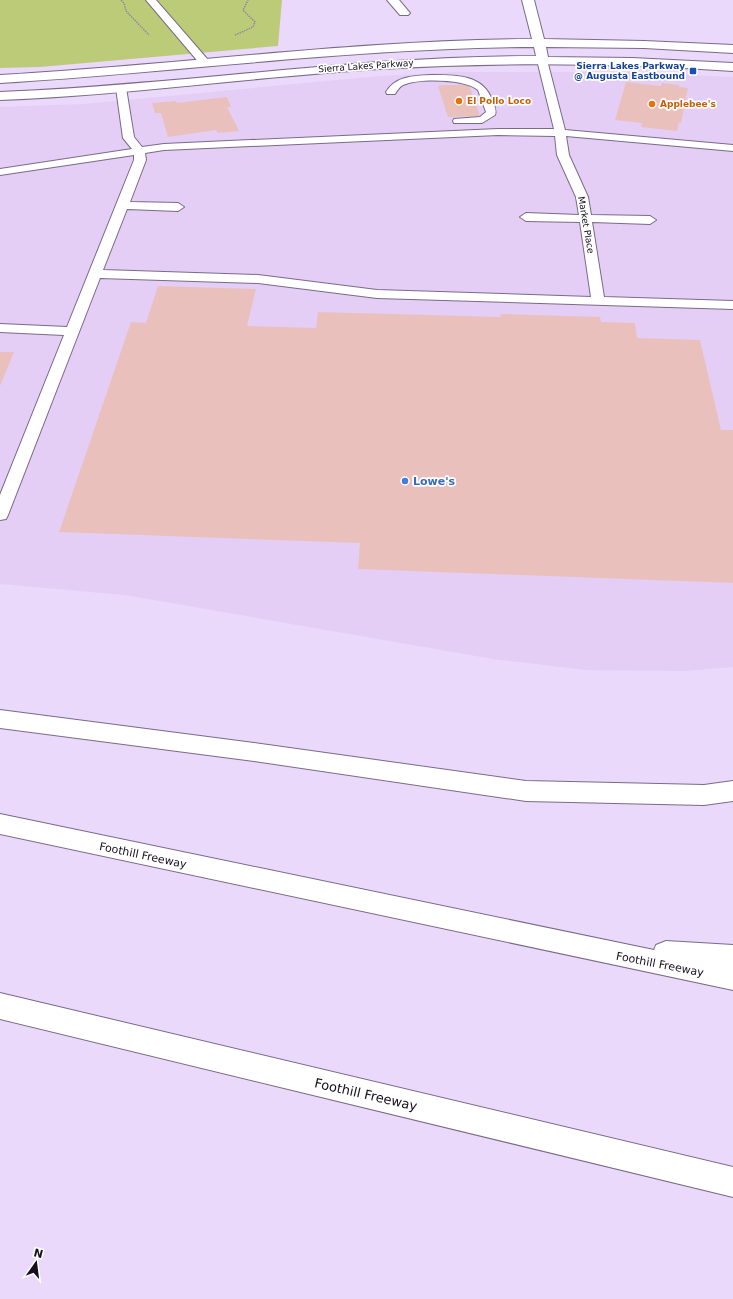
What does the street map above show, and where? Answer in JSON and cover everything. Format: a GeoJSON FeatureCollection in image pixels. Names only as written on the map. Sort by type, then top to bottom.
{"type":"FeatureCollection","features":[{"type":"Feature","properties":{"kind":"main road"},"geometry":{"type":"LineString","coordinates":[[393,0],[404,13]]}},
{"type":"Feature","properties":{"kind":"main road"},"geometry":{"type":"LineString","coordinates":[[528,0],[542,60]]}},
{"type":"Feature","properties":{"kind":"main road","name":"Sierra Lakes Parkway"},"geometry":{"type":"LineString","coordinates":[[0,79],[86,75],[378,48],[539,43],[654,45],[733,49]]}},
{"type":"Feature","properties":{"kind":"main road","name":"Sierra Lakes Parkway"},"geometry":{"type":"LineString","coordinates":[[0,96],[121,88],[368,66],[487,60],[594,60],[733,67]]}},
{"type":"Feature","properties":{"kind":"main road"},"geometry":{"type":"LineString","coordinates":[[0,719],[254,752],[526,791],[704,795],[733,791]]}},
{"type":"Feature","properties":{"kind":"main road","name":"Foothill Freeway"},"geometry":{"type":"LineString","coordinates":[[0,824],[580,948],[733,978]]}},
{"type":"Feature","properties":{"kind":"main road"},"geometry":{"type":"LineString","coordinates":[[580,948],[733,957]]}},
{"type":"Feature","properties":{"kind":"main road","name":"Foothill Freeway"},"geometry":{"type":"LineString","coordinates":[[0,1006],[733,1182]]}},
{"type":"Feature","properties":{"kind":"lane"},"geometry":{"type":"LineString","coordinates":[[151,0],[205,63]]}},
{"type":"Feature","properties":{"kind":"lane","name":"Market Place"},"geometry":{"type":"LineString","coordinates":[[542,60],[560,132],[563,155],[582,197],[598,300]]}},
{"type":"Feature","properties":{"kind":"lane"},"geometry":{"type":"LineString","coordinates":[[390,92],[402,82],[415,80],[462,80],[479,86],[491,112],[490,115],[482,120],[448,122]]}},
{"type":"Feature","properties":{"kind":"lane"},"geometry":{"type":"LineString","coordinates":[[0,515],[74,331],[140,160],[141,155],[139,150],[129,138],[121,88]]}},
{"type":"Feature","properties":{"kind":"lane"},"geometry":{"type":"LineString","coordinates":[[0,172],[139,150],[177,146],[477,133],[560,132],[733,148]]}},
{"type":"Feature","properties":{"kind":"lane"},"geometry":{"type":"LineString","coordinates":[[122,205],[178,207]]}},
{"type":"Feature","properties":{"kind":"lane"},"geometry":{"type":"LineString","coordinates":[[526,217],[650,220]]}},
{"type":"Feature","properties":{"kind":"lane"},"geometry":{"type":"LineString","coordinates":[[95,274],[258,279],[377,294],[733,304]]}},
{"type":"Feature","properties":{"kind":"lane"},"geometry":{"type":"LineString","coordinates":[[0,328],[74,331]]}},
{"type":"Feature","properties":{"kind":"shaded area"},"geometry":{"type":"Polygon","coordinates":[[[458,72],[624,72],[733,77],[733,667],[683,671],[586,670],[493,659],[125,595],[0,584],[0,107],[83,104],[379,76],[458,72]]]}},
{"type":"Feature","properties":{"kind":"green space"},"geometry":{"type":"Polygon","coordinates":[[[0,0],[282,0],[278,46],[40,67],[0,68],[0,0]]]}},
{"type":"Feature","properties":{"kind":"building","name":"Applebee's"},"geometry":{"type":"Polygon","coordinates":[[[626,82],[661,86],[662,83],[679,85],[679,87],[688,88],[681,123],[679,122],[677,131],[641,127],[642,123],[615,120],[626,82]]]}},
{"type":"Feature","properties":{"kind":"building","name":"El Pollo Loco"},"geometry":{"type":"Polygon","coordinates":[[[469,85],[480,116],[448,117],[438,86],[469,85]]]}},
{"type":"Feature","properties":{"kind":"building"},"geometry":{"type":"Polygon","coordinates":[[[227,97],[231,107],[227,107],[239,131],[218,133],[216,130],[168,137],[161,113],[155,113],[152,103],[176,101],[177,103],[227,97]]]}},
{"type":"Feature","properties":{"kind":"building","name":"Lowe's"},"geometry":{"type":"Polygon","coordinates":[[[158,286],[256,289],[247,326],[316,328],[318,312],[501,317],[500,314],[600,317],[601,322],[635,323],[637,338],[700,340],[721,430],[733,430],[733,583],[358,569],[360,543],[59,532],[131,322],[146,323],[158,286]]]}},
{"type":"Feature","properties":{"kind":"building"},"geometry":{"type":"Polygon","coordinates":[[[0,352],[14,352],[0,386],[0,352]]]}},
{"type":"Feature","properties":{"kind":"place","name":"Sierra Lakes Parkway @ Augusta Eastbound"},"geometry":{"type":"Point","coordinates":[693,71]}},
{"type":"Feature","properties":{"kind":"place","name":"El Pollo Loco"},"geometry":{"type":"Point","coordinates":[459,101]}},
{"type":"Feature","properties":{"kind":"place","name":"Applebee's"},"geometry":{"type":"Point","coordinates":[652,104]}},
{"type":"Feature","properties":{"kind":"place","name":"Lowe's"},"geometry":{"type":"Point","coordinates":[405,481]}}]}
